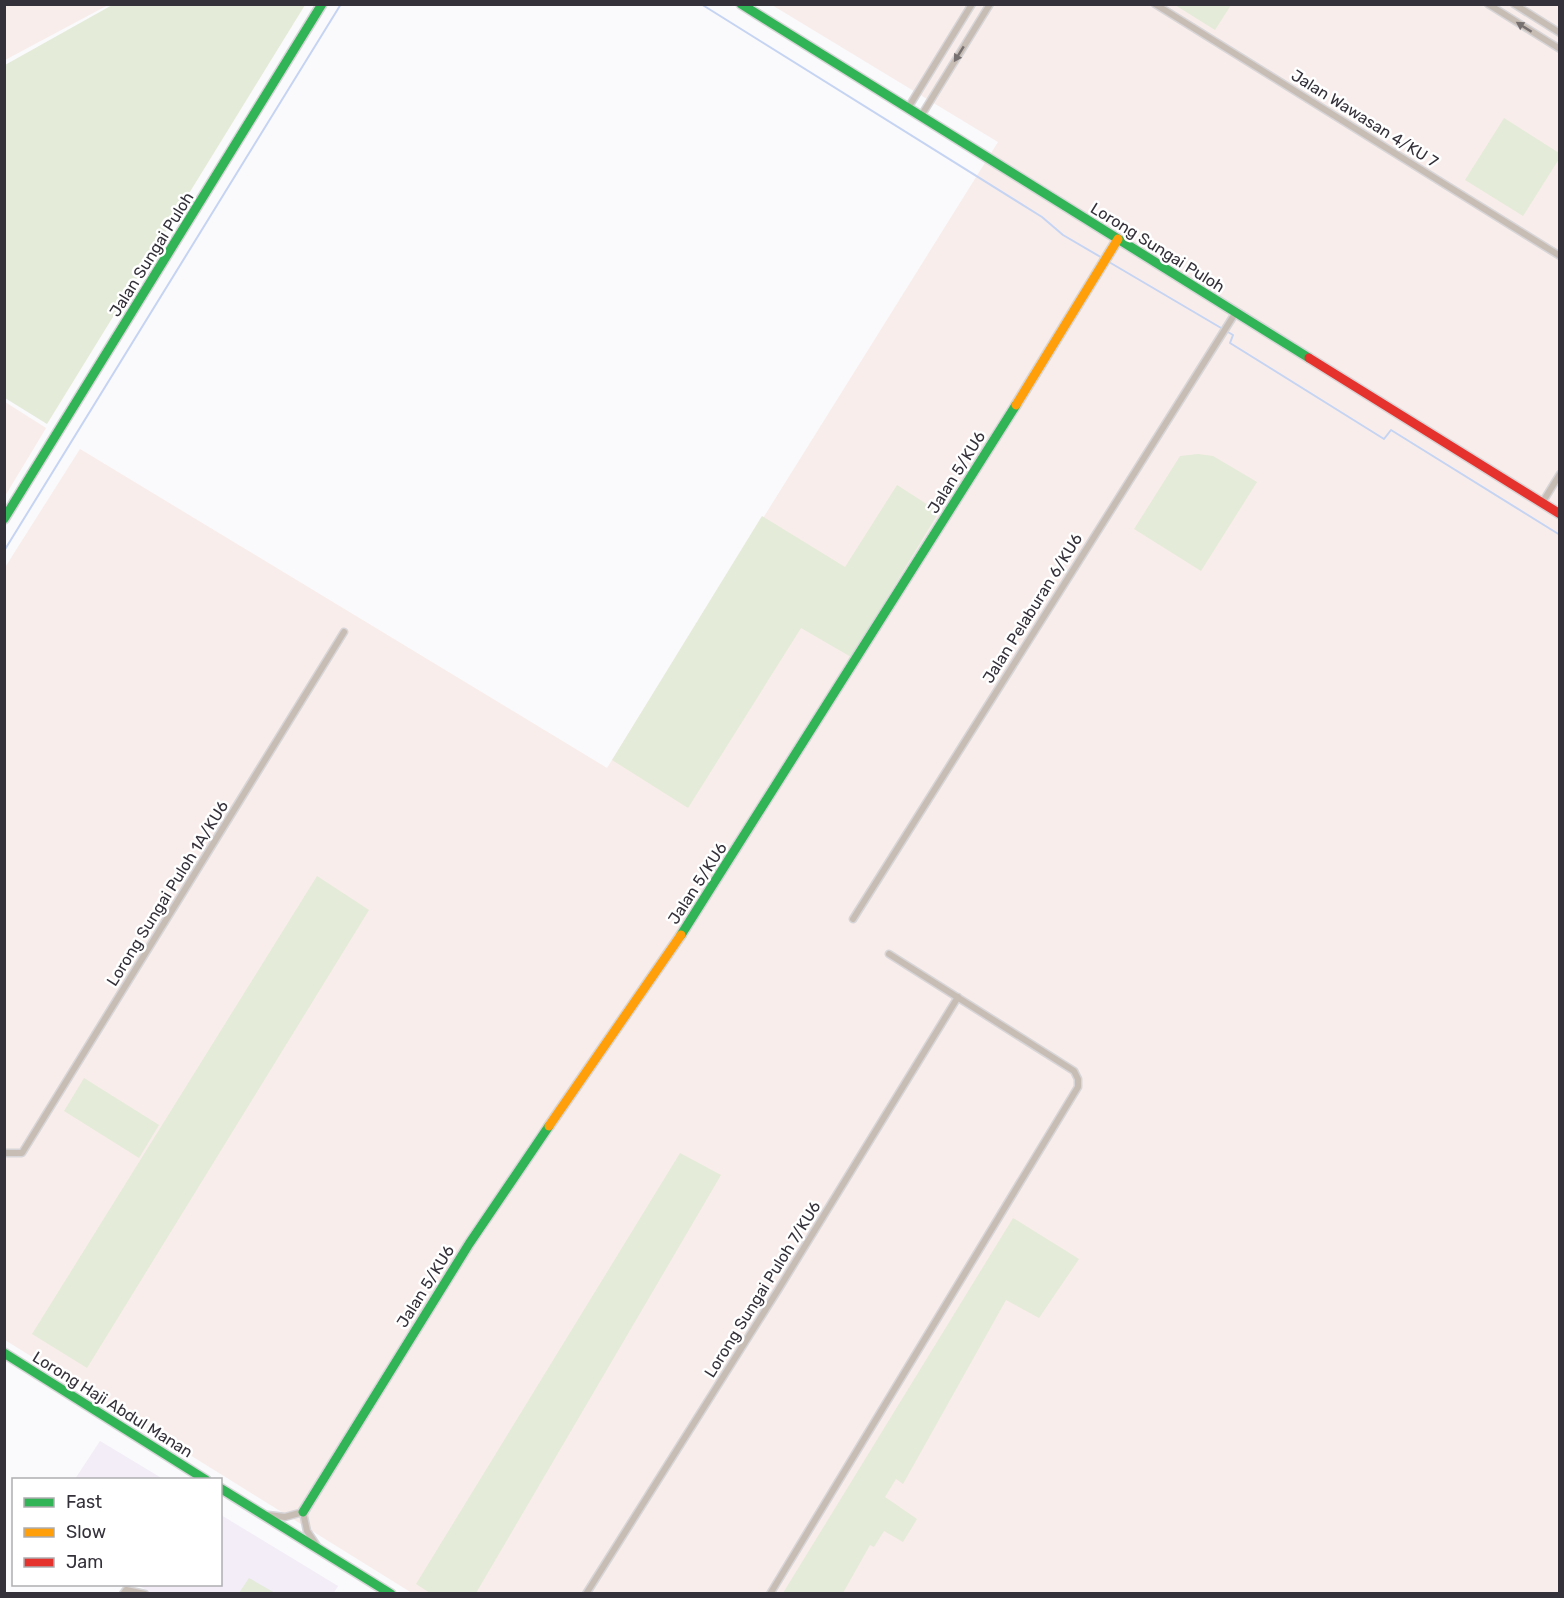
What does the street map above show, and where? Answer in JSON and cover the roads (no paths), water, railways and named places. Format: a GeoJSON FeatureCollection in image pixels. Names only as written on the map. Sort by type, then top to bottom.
{"type":"FeatureCollection","features":[{"type":"Feature","properties":{"kind":"street","name":"Jalan Sungai Puloh"},"geometry":{"type":"LineString","coordinates":[[4,519],[322,4]]}},
{"type":"Feature","properties":{"kind":"street","name":"Lorong Sungai Puloh"},"geometry":{"type":"LineString","coordinates":[[741,4],[1117,242],[1236,312],[1542,503],[1558,510]]}},
{"type":"Feature","properties":{"kind":"street"},"geometry":{"type":"LineString","coordinates":[[908,108],[972,4]]}},
{"type":"Feature","properties":{"kind":"street"},"geometry":{"type":"LineString","coordinates":[[921,116],[990,4]]}},
{"type":"Feature","properties":{"kind":"street","name":"Jalan Wawasan 4/KU 7"},"geometry":{"type":"LineString","coordinates":[[1155,4],[1560,256]]}},
{"type":"Feature","properties":{"kind":"street"},"geometry":{"type":"LineString","coordinates":[[1488,4],[1560,49]]}},
{"type":"Feature","properties":{"kind":"street"},"geometry":{"type":"LineString","coordinates":[[1515,5],[1560,33]]}},
{"type":"Feature","properties":{"kind":"street","name":"Jalan 5/KU6"},"geometry":{"type":"LineString","coordinates":[[303,1512],[469,1244],[580,1079],[676,943],[748,831],[1106,263],[1117,242]]}},
{"type":"Feature","properties":{"kind":"street","name":"Jalan Pelaburan 6/KU6"},"geometry":{"type":"LineString","coordinates":[[853,920],[1236,312]]}},
{"type":"Feature","properties":{"kind":"street"},"geometry":{"type":"LineString","coordinates":[[1542,503],[1560,474]]}},
{"type":"Feature","properties":{"kind":"street","name":"Lorong Sungai Puloh 1A/KU6"},"geometry":{"type":"LineString","coordinates":[[4,1153],[22,1153],[344,632]]}},
{"type":"Feature","properties":{"kind":"street"},"geometry":{"type":"LineString","coordinates":[[770,1593],[1078,1087],[1078,1079],[1074,1071],[889,954]]}},
{"type":"Feature","properties":{"kind":"street","name":"Lorong Sungai Puloh 7/KU6"},"geometry":{"type":"LineString","coordinates":[[586,1593],[778,1290],[958,997]]}},
{"type":"Feature","properties":{"kind":"street","name":"Lorong Haji Abdul Manan"},"geometry":{"type":"LineString","coordinates":[[4,1353],[204,1478]]}},
{"type":"Feature","properties":{"kind":"street"},"geometry":{"type":"LineString","coordinates":[[222,1489],[391,1593]]}},
{"type":"Feature","properties":{"kind":"street"},"geometry":{"type":"LineString","coordinates":[[265,1515],[285,1517],[303,1512],[307,1531],[322,1550]]}},
{"type":"Feature","properties":{"kind":"street"},"geometry":{"type":"LineString","coordinates":[[125,1592],[145,1593]]}},
{"type":"Feature","properties":{"kind":"waterway"},"geometry":{"type":"LineString","coordinates":[[4,551],[341,4]]}},
{"type":"Feature","properties":{"kind":"waterway"},"geometry":{"type":"LineString","coordinates":[[701,4],[1042,217],[1063,235],[1104,259]]}},
{"type":"Feature","properties":{"kind":"waterway"},"geometry":{"type":"LineString","coordinates":[[1109,262],[1233,335],[1230,343],[1384,439],[1391,430],[1560,535]]}}]}
